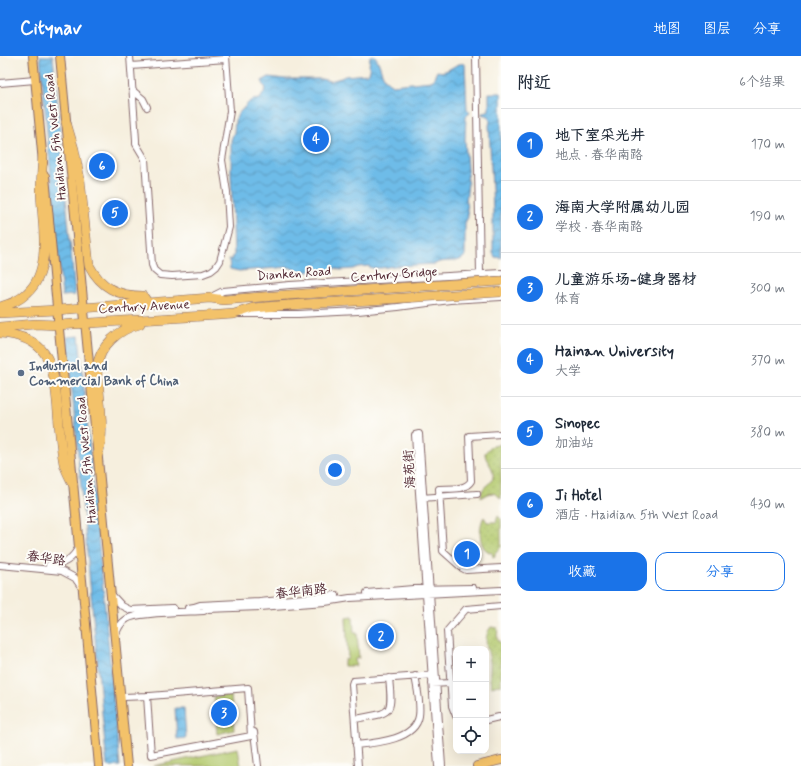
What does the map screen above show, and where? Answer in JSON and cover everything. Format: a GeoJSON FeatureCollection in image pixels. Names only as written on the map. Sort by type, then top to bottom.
{"type":"FeatureCollection","features":[{"type":"Feature","properties":{"kind":"highway"},"geometry":{"type":"LineString","coordinates":[[66,122],[74,149],[80,179],[89,265],[96,276],[109,288],[121,294],[144,296],[148,303]]}},
{"type":"Feature","properties":{"kind":"highway"},"geometry":{"type":"LineString","coordinates":[[0,307],[13,303],[28,293],[34,286],[43,263],[44,240],[41,176],[43,156]]}},
{"type":"Feature","properties":{"kind":"highway","name":"Century Bridge"},"geometry":{"type":"LineString","coordinates":[[288,295],[501,281]]}},
{"type":"Feature","properties":{"kind":"highway","name":"Century Bridge"},"geometry":{"type":"LineString","coordinates":[[289,305],[501,292]]}},
{"type":"Feature","properties":{"kind":"highway","name":"Century Avenue"},"geometry":{"type":"LineString","coordinates":[[0,313],[210,298],[224,300],[288,295]]}},
{"type":"Feature","properties":{"kind":"highway","name":"Century Avenue"},"geometry":{"type":"LineString","coordinates":[[0,327],[35,324],[58,325],[234,314],[253,308],[289,305]]}},
{"type":"Feature","properties":{"kind":"highway"},"geometry":{"type":"LineString","coordinates":[[98,455],[102,436],[97,370],[100,356],[104,348],[114,337],[123,330],[140,324],[145,320]]}},
{"type":"Feature","properties":{"kind":"highway"},"geometry":{"type":"LineString","coordinates":[[0,333],[15,335],[32,342],[40,347],[50,361],[55,380],[64,463],[73,484]]}},
{"type":"Feature","properties":{"kind":"main road","name":"Haidian 5th West Road"},"geometry":{"type":"LineString","coordinates":[[33,56],[99,766]]}},
{"type":"Feature","properties":{"kind":"main road","name":"Haidian 5th West Road"},"geometry":{"type":"LineString","coordinates":[[60,56],[127,766]]}},
{"type":"Feature","properties":{"kind":"main road"},"geometry":{"type":"LineString","coordinates":[[477,766],[501,760]]}},
{"type":"Feature","properties":{"kind":"street"},"geometry":{"type":"LineString","coordinates":[[130,56],[133,64]]}},
{"type":"Feature","properties":{"kind":"street"},"geometry":{"type":"LineString","coordinates":[[133,64],[224,57],[227,106],[219,162],[225,192],[226,227],[217,260],[210,269],[203,271],[166,273],[162,272],[155,265],[148,159],[138,140],[133,91],[133,64],[134,56]]}},
{"type":"Feature","properties":{"kind":"street"},"geometry":{"type":"LineString","coordinates":[[476,56],[483,286],[488,298]]}},
{"type":"Feature","properties":{"kind":"street"},"geometry":{"type":"LineString","coordinates":[[0,80],[35,79]]}},
{"type":"Feature","properties":{"kind":"street"},"geometry":{"type":"LineString","coordinates":[[0,83],[35,79]]}},
{"type":"Feature","properties":{"kind":"street"},"geometry":{"type":"LineString","coordinates":[[133,91],[143,99],[147,107]]}},
{"type":"Feature","properties":{"kind":"street","name":"Dianken Road"},"geometry":{"type":"LineString","coordinates":[[210,298],[223,291],[290,285],[501,273]]}},
{"type":"Feature","properties":{"kind":"street"},"geometry":{"type":"LineString","coordinates":[[234,314],[272,315],[344,311],[398,307],[450,300],[501,297]]}},
{"type":"Feature","properties":{"kind":"street","name":"海苑街"},"geometry":{"type":"LineString","coordinates":[[421,498],[419,434],[415,435],[434,675],[438,766]]}},
{"type":"Feature","properties":{"kind":"street"},"geometry":{"type":"LineString","coordinates":[[501,434],[469,436],[471,481],[464,487],[439,489],[443,551],[466,570],[501,568]]}},
{"type":"Feature","properties":{"kind":"street"},"geometry":{"type":"LineString","coordinates":[[421,498],[477,494]]}},
{"type":"Feature","properties":{"kind":"street","name":"春华路"},"geometry":{"type":"LineString","coordinates":[[0,562],[58,565],[72,557],[78,546]]}},
{"type":"Feature","properties":{"kind":"street","name":"春华路"},"geometry":{"type":"LineString","coordinates":[[0,565],[62,571],[75,578],[82,588]]}},
{"type":"Feature","properties":{"kind":"street","name":"春华南路"},"geometry":{"type":"LineString","coordinates":[[115,636],[121,624],[125,620],[139,615],[204,611],[207,609],[325,602],[350,598],[501,586]]}},
{"type":"Feature","properties":{"kind":"street","name":"春华南路"},"geometry":{"type":"LineString","coordinates":[[111,594],[126,608],[139,610],[428,592],[501,590]]}},
{"type":"Feature","properties":{"kind":"street"},"geometry":{"type":"LineString","coordinates":[[453,711],[447,631],[466,609],[501,606]]}},
{"type":"Feature","properties":{"kind":"street"},"geometry":{"type":"LineString","coordinates":[[358,766],[352,684],[353,680],[434,675]]}},
{"type":"Feature","properties":{"kind":"street"},"geometry":{"type":"LineString","coordinates":[[356,745],[398,737],[406,734],[415,726],[418,721],[419,714],[415,676]]}},
{"type":"Feature","properties":{"kind":"street"},"geometry":{"type":"LineString","coordinates":[[355,719],[383,713],[388,710],[391,704],[389,678]]}},
{"type":"Feature","properties":{"kind":"street"},"geometry":{"type":"LineString","coordinates":[[434,684],[450,683]]}},
{"type":"Feature","properties":{"kind":"street","name":"海苑街"},"geometry":{"type":"LineString","coordinates":[[434,684],[442,766]]}},
{"type":"Feature","properties":{"kind":"street"},"geometry":{"type":"LineString","coordinates":[[121,698],[248,688],[249,690]]}},
{"type":"Feature","properties":{"kind":"street"},"geometry":{"type":"LineString","coordinates":[[147,696],[151,755],[251,736],[249,690]]}},
{"type":"Feature","properties":{"kind":"street"},"geometry":{"type":"LineString","coordinates":[[216,693],[249,690]]}},
{"type":"Feature","properties":{"kind":"street"},"geometry":{"type":"LineString","coordinates":[[249,690],[258,766]]}},
{"type":"Feature","properties":{"kind":"street"},"geometry":{"type":"LineString","coordinates":[[489,719],[499,717]]}},
{"type":"Feature","properties":{"kind":"green space"},"geometry":{"type":"Polygon","coordinates":[[[501,444],[501,499],[499,496],[492,493],[486,494],[481,498],[481,493],[493,477],[493,470],[485,456],[485,453],[490,447],[501,444]]]}},
{"type":"Feature","properties":{"kind":"green space"},"geometry":{"type":"Polygon","coordinates":[[[498,516],[501,519],[501,547],[493,557],[492,553],[484,548],[480,538],[480,532],[484,517],[487,522],[496,522],[498,516]]]}},
{"type":"Feature","properties":{"kind":"green space"},"geometry":{"type":"Polygon","coordinates":[[[353,616],[354,633],[357,633],[359,658],[355,659],[356,666],[344,666],[344,660],[348,659],[346,617],[353,616]]]}},
{"type":"Feature","properties":{"kind":"green space"},"geometry":{"type":"Polygon","coordinates":[[[491,627],[497,628],[497,638],[501,643],[501,686],[498,685],[492,687],[491,684],[489,646],[487,646],[486,639],[488,631],[491,627]]]}},
{"type":"Feature","properties":{"kind":"green space"},"geometry":{"type":"Polygon","coordinates":[[[231,695],[234,730],[217,734],[214,696],[231,695]]]}},
{"type":"Feature","properties":{"kind":"green space"},"geometry":{"type":"Polygon","coordinates":[[[238,748],[241,766],[153,766],[238,748]]]}},
{"type":"Feature","properties":{"kind":"water"},"geometry":{"type":"Polygon","coordinates":[[[40,56],[53,56],[75,295],[62,296],[40,56]]]}},
{"type":"Feature","properties":{"kind":"water"},"geometry":{"type":"Polygon","coordinates":[[[370,56],[375,56],[383,76],[393,85],[431,81],[433,80],[437,71],[445,71],[458,64],[465,64],[467,109],[470,113],[466,116],[465,139],[468,183],[466,202],[468,217],[465,223],[465,256],[462,259],[455,261],[442,261],[435,264],[381,268],[372,268],[368,266],[340,270],[335,268],[332,270],[311,272],[298,271],[289,267],[239,271],[230,269],[229,260],[232,259],[234,254],[231,140],[234,132],[235,120],[239,113],[250,101],[260,99],[266,89],[262,81],[269,77],[284,79],[321,79],[330,81],[345,76],[368,74],[370,71],[370,56]]]}},
{"type":"Feature","properties":{"kind":"water"},"geometry":{"type":"Polygon","coordinates":[[[489,93],[501,93],[501,258],[495,257],[493,253],[490,122],[489,116],[481,114],[489,110],[489,93]]]}},
{"type":"Feature","properties":{"kind":"water"},"geometry":{"type":"Polygon","coordinates":[[[79,336],[120,766],[107,766],[67,337],[79,336]]]}},
{"type":"Feature","properties":{"kind":"water"},"geometry":{"type":"Polygon","coordinates":[[[175,708],[184,708],[186,738],[177,739],[175,708]]]}},
{"type":"Feature","properties":{"kind":"place","name":"Hainan University"},"geometry":{"type":"Point","coordinates":[316,139]}},
{"type":"Feature","properties":{"kind":"place","name":"Ji Hotel"},"geometry":{"type":"Point","coordinates":[102,166]}},
{"type":"Feature","properties":{"kind":"place","name":"Sinopec"},"geometry":{"type":"Point","coordinates":[115,213]}},
{"type":"Feature","properties":{"kind":"place","name":"Industrial and Commercial Bank of China"},"geometry":{"type":"Point","coordinates":[21,373]}},
{"type":"Feature","properties":{"kind":"place","name":"地下室采光井"},"geometry":{"type":"Point","coordinates":[467,554]}},
{"type":"Feature","properties":{"kind":"place","name":"海南大学附属幼儿园"},"geometry":{"type":"Point","coordinates":[381,636]}},
{"type":"Feature","properties":{"kind":"place","name":"儿童游乐场-健身器材"},"geometry":{"type":"Point","coordinates":[224,713]}}]}
